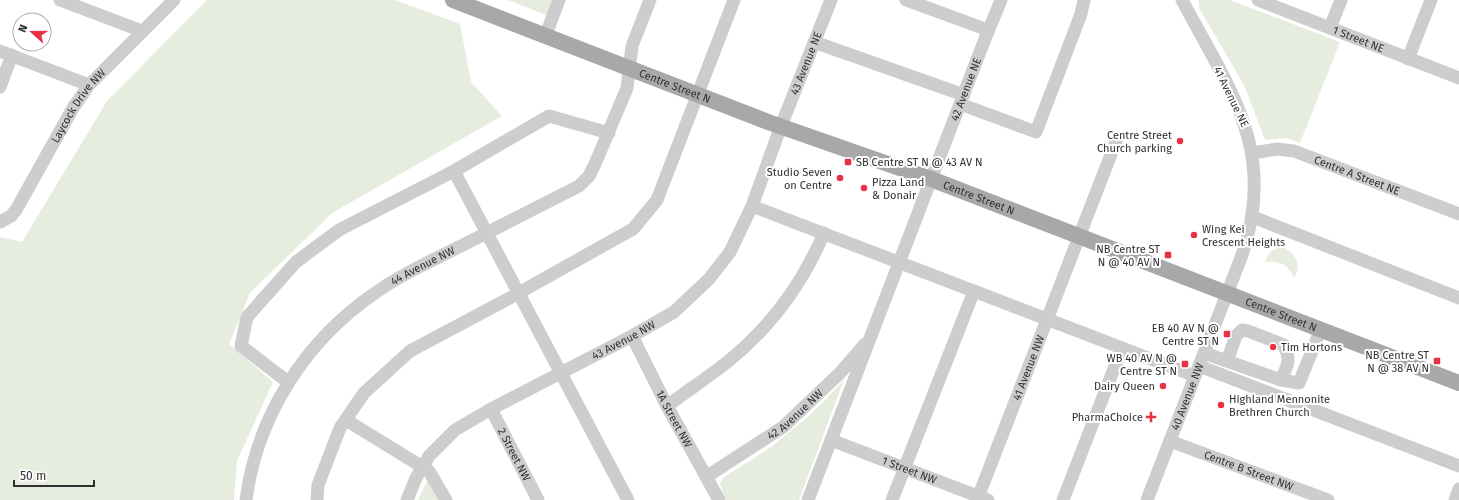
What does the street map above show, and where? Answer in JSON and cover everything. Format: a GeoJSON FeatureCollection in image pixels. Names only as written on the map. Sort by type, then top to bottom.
{"type":"FeatureCollection","features":[{"type":"Feature","properties":{"kind":"main road","name":"Centre Street N"},"geometry":{"type":"LineString","coordinates":[[453,0],[545,37],[698,95],[931,179],[1079,235],[1459,383]]}},
{"type":"Feature","properties":{"kind":"street"},"geometry":{"type":"LineString","coordinates":[[60,0],[142,32]]}},
{"type":"Feature","properties":{"kind":"street","name":"Laycock Drive NW"},"geometry":{"type":"LineString","coordinates":[[0,222],[11,216],[16,210],[73,108],[89,85],[174,0]]}},
{"type":"Feature","properties":{"kind":"street"},"geometry":{"type":"LineString","coordinates":[[545,37],[559,0]]}},
{"type":"Feature","properties":{"kind":"street","name":"44 Avenue NW"},"geometry":{"type":"LineString","coordinates":[[246,500],[249,480],[260,440],[268,420],[288,382],[314,347],[359,304],[392,282],[579,186],[589,176],[609,134],[627,88],[632,46],[650,0]]}},
{"type":"Feature","properties":{"kind":"street"},"geometry":{"type":"LineString","coordinates":[[317,500],[318,485],[340,428],[364,393],[410,351],[520,293],[633,229],[656,200],[734,0]]}},
{"type":"Feature","properties":{"kind":"street","name":"43 Avenue NE"},"geometry":{"type":"LineString","coordinates":[[781,126],[830,0]]}},
{"type":"Feature","properties":{"kind":"street"},"geometry":{"type":"LineString","coordinates":[[906,0],[988,30]]}},
{"type":"Feature","properties":{"kind":"street","name":"42 Avenue NE"},"geometry":{"type":"LineString","coordinates":[[931,179],[1001,0]]}},
{"type":"Feature","properties":{"kind":"street"},"geometry":{"type":"LineString","coordinates":[[814,42],[962,100],[1036,132],[1081,14],[1084,0]]}},
{"type":"Feature","properties":{"kind":"street","name":"41 Avenue NE"},"geometry":{"type":"LineString","coordinates":[[1182,0],[1231,93],[1248,132],[1253,153],[1255,185],[1253,217],[1246,244],[1227,293]]}},
{"type":"Feature","properties":{"kind":"street","name":"1 Street NE"},"geometry":{"type":"LineString","coordinates":[[1258,0],[1459,78]]}},
{"type":"Feature","properties":{"kind":"street"},"geometry":{"type":"LineString","coordinates":[[1330,28],[1341,0]]}},
{"type":"Feature","properties":{"kind":"street"},"geometry":{"type":"LineString","coordinates":[[1408,59],[1431,0]]}},
{"type":"Feature","properties":{"kind":"street"},"geometry":{"type":"LineString","coordinates":[[0,87],[6,53],[89,85]]}},
{"type":"Feature","properties":{"kind":"street"},"geometry":{"type":"LineString","coordinates":[[288,382],[241,346],[247,318],[296,262],[339,230],[454,171],[549,116],[609,134]]}},
{"type":"Feature","properties":{"kind":"street","name":"43 Avenue NW"},"geometry":{"type":"LineString","coordinates":[[407,500],[422,466],[437,447],[450,434],[490,408],[632,336],[674,312],[709,279],[735,243],[752,206],[781,126]]}},
{"type":"Feature","properties":{"kind":"street"},"geometry":{"type":"LineString","coordinates":[[1079,235],[1117,139]]}},
{"type":"Feature","properties":{"kind":"street","name":"Centre A Street NE"},"geometry":{"type":"LineString","coordinates":[[1253,153],[1276,149],[1294,151],[1459,214]]}},
{"type":"Feature","properties":{"kind":"street"},"geometry":{"type":"LineString","coordinates":[[454,171],[562,372],[628,500]]}},
{"type":"Feature","properties":{"kind":"street","name":"42 Avenue NW"},"geometry":{"type":"LineString","coordinates":[[808,500],[931,179]]}},
{"type":"Feature","properties":{"kind":"street"},"geometry":{"type":"LineString","coordinates":[[752,206],[1122,348],[1197,371],[1459,466]]}},
{"type":"Feature","properties":{"kind":"street"},"geometry":{"type":"LineString","coordinates":[[1253,217],[1459,298]]}},
{"type":"Feature","properties":{"kind":"street"},"geometry":{"type":"LineString","coordinates":[[667,406],[726,363],[764,328],[796,289],[824,234]]}},
{"type":"Feature","properties":{"kind":"street","name":"41 Avenue NW"},"geometry":{"type":"LineString","coordinates":[[981,499],[1079,235]]}},
{"type":"Feature","properties":{"kind":"street"},"geometry":{"type":"LineString","coordinates":[[892,500],[974,291]]}},
{"type":"Feature","properties":{"kind":"street","name":"40 Avenue NW"},"geometry":{"type":"LineString","coordinates":[[1147,500],[1227,293]]}},
{"type":"Feature","properties":{"kind":"street"},"geometry":{"type":"LineString","coordinates":[[1204,353],[1281,380],[1299,383],[1321,329]]}},
{"type":"Feature","properties":{"kind":"street"},"geometry":{"type":"LineString","coordinates":[[1227,361],[1236,336],[1242,330],[1248,331],[1284,344],[1289,355],[1288,365],[1281,380]]}},
{"type":"Feature","properties":{"kind":"street","name":"1A Street NW"},"geometry":{"type":"LineString","coordinates":[[632,336],[667,406],[719,500]]}},
{"type":"Feature","properties":{"kind":"street","name":"42 Avenue NW"},"geometry":{"type":"LineString","coordinates":[[706,477],[783,427],[840,373],[870,337]]}},
{"type":"Feature","properties":{"kind":"street"},"geometry":{"type":"LineString","coordinates":[[1063,500],[1122,348]]}},
{"type":"Feature","properties":{"kind":"street","name":"2 Street NW"},"geometry":{"type":"LineString","coordinates":[[490,408],[538,500]]}},
{"type":"Feature","properties":{"kind":"street"},"geometry":{"type":"LineString","coordinates":[[346,420],[422,466],[432,474],[446,500]]}},
{"type":"Feature","properties":{"kind":"street","name":"1 Street NW"},"geometry":{"type":"LineString","coordinates":[[831,440],[981,499]]}},
{"type":"Feature","properties":{"kind":"street","name":"Centre B Street NW"},"geometry":{"type":"LineString","coordinates":[[1170,440],[1328,500]]}},
{"type":"Feature","properties":{"kind":"street"},"geometry":{"type":"LineString","coordinates":[[1455,500],[1459,489]]}},
{"type":"Feature","properties":{"kind":"green space"},"geometry":{"type":"Polygon","coordinates":[[[207,0],[395,0],[460,24],[471,82],[502,116],[332,213],[250,293],[229,344],[273,382],[237,461],[234,500],[0,500],[0,237],[22,242],[107,101],[207,0]]]}},
{"type":"Feature","properties":{"kind":"green space"},"geometry":{"type":"Polygon","coordinates":[[[508,0],[555,0],[548,15],[546,15],[508,0]]]}},
{"type":"Feature","properties":{"kind":"green space"},"geometry":{"type":"Polygon","coordinates":[[[1199,0],[1230,0],[1340,42],[1300,143],[1286,138],[1265,140],[1244,85],[1199,8],[1199,0]]]}},
{"type":"Feature","properties":{"kind":"green space"},"geometry":{"type":"Polygon","coordinates":[[[1282,247],[1291,252],[1296,260],[1297,268],[1294,278],[1289,269],[1283,264],[1265,262],[1271,252],[1282,247]]]}},
{"type":"Feature","properties":{"kind":"green space"},"geometry":{"type":"Polygon","coordinates":[[[844,380],[799,500],[726,500],[720,484],[724,477],[770,448],[809,416],[844,380]]]}},
{"type":"Feature","properties":{"kind":"green space"},"geometry":{"type":"Polygon","coordinates":[[[429,477],[442,500],[418,500],[429,477]]]}},
{"type":"Feature","properties":{"kind":"place","name":"Centre Street Church parking"},"geometry":{"type":"Point","coordinates":[1180,141]}},
{"type":"Feature","properties":{"kind":"place","name":"SB Centre ST N @ 43 AV N"},"geometry":{"type":"Point","coordinates":[848,162]}},
{"type":"Feature","properties":{"kind":"place","name":"Studio Seven on Centre"},"geometry":{"type":"Point","coordinates":[840,178]}},
{"type":"Feature","properties":{"kind":"place","name":"Pizza Land & Donair"},"geometry":{"type":"Point","coordinates":[864,188]}},
{"type":"Feature","properties":{"kind":"place","name":"Wing Kei Crescent Heights"},"geometry":{"type":"Point","coordinates":[1194,235]}},
{"type":"Feature","properties":{"kind":"place","name":"NB Centre ST N @ 40 AV N"},"geometry":{"type":"Point","coordinates":[1168,255]}},
{"type":"Feature","properties":{"kind":"place","name":"EB 40 AV N @ Centre ST N"},"geometry":{"type":"Point","coordinates":[1227,334]}},
{"type":"Feature","properties":{"kind":"place","name":"Tim Hortons"},"geometry":{"type":"Point","coordinates":[1273,347]}},
{"type":"Feature","properties":{"kind":"place","name":"NB Centre ST N @ 38 AV N"},"geometry":{"type":"Point","coordinates":[1437,361]}},
{"type":"Feature","properties":{"kind":"place","name":"WB 40 AV N @ Centre ST N"},"geometry":{"type":"Point","coordinates":[1185,364]}},
{"type":"Feature","properties":{"kind":"place","name":"Dairy Queen"},"geometry":{"type":"Point","coordinates":[1163,386]}},
{"type":"Feature","properties":{"kind":"place","name":"Highland Mennonite Brethren Church"},"geometry":{"type":"Point","coordinates":[1221,405]}},
{"type":"Feature","properties":{"kind":"place","name":"PharmaChoice"},"geometry":{"type":"Point","coordinates":[1151,417]}}]}
